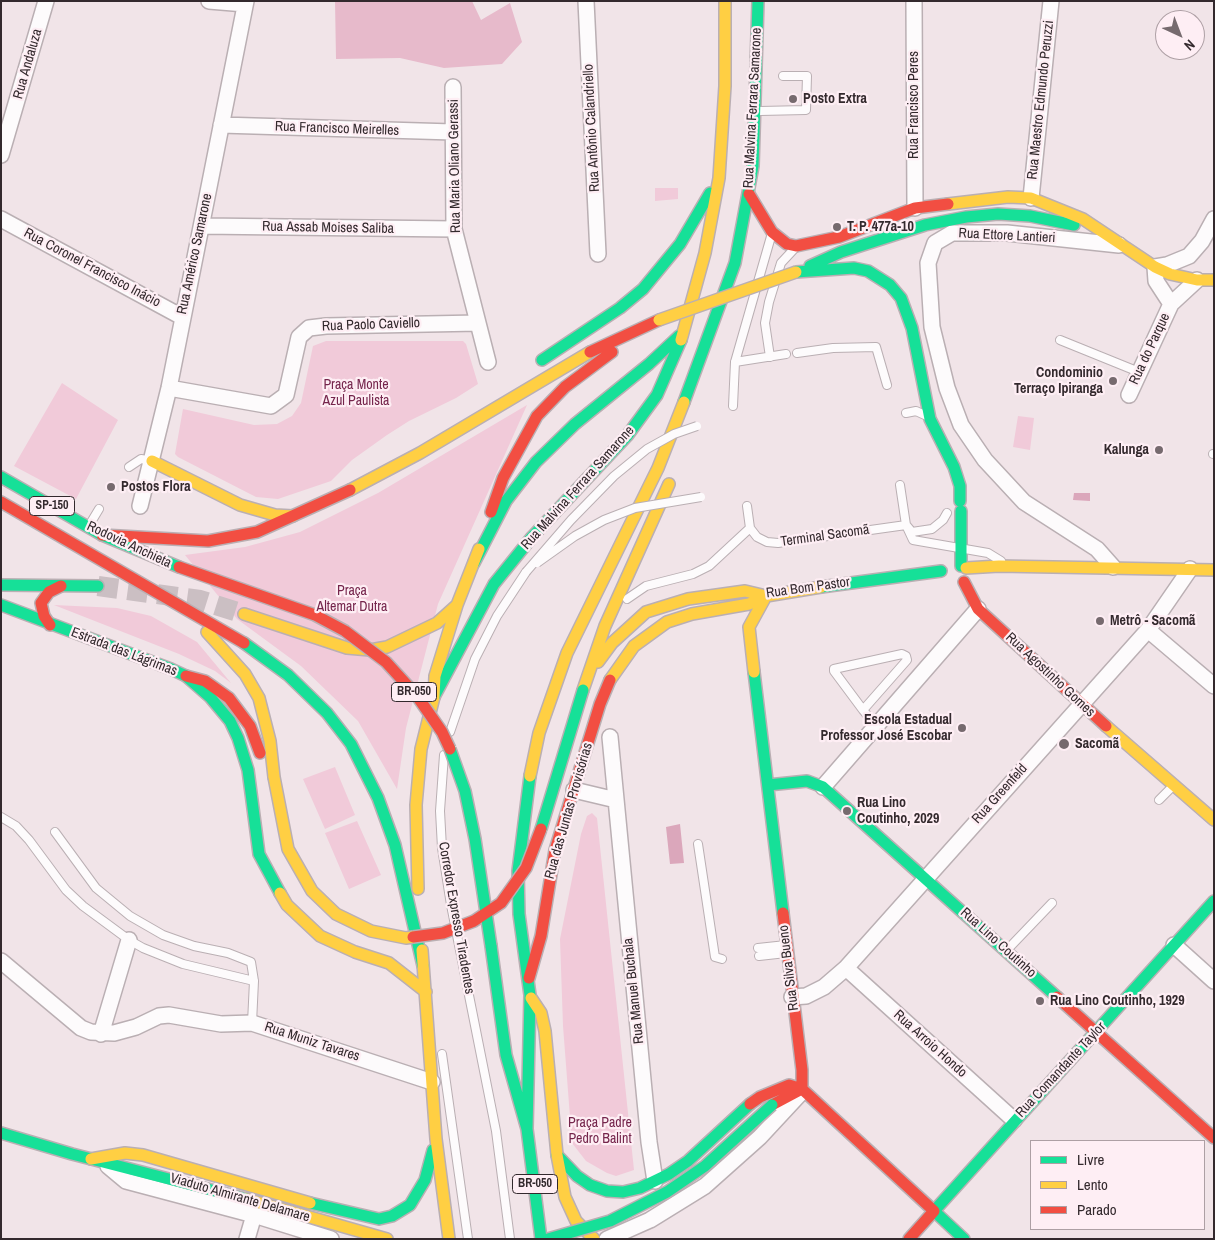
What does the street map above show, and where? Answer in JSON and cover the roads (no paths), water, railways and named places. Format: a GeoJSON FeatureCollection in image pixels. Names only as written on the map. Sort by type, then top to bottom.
{"type":"FeatureCollection","features":[{"type":"Feature","properties":{"kind":"main road","name":"Rua Malvina Ferrara Samarone"},"geometry":{"type":"LineString","coordinates":[[434,697],[494,584],[532,537],[627,436],[657,395],[686,328],[705,253],[719,178],[725,86],[725,1]]}},
{"type":"Feature","properties":{"kind":"main road","name":"Rua Malvina Ferrara Samarone"},"geometry":{"type":"LineString","coordinates":[[691,386],[735,263],[749,194],[756,111],[758,1]]}},
{"type":"Feature","properties":{"kind":"main road"},"geometry":{"type":"LineString","coordinates":[[529,368],[620,308],[643,289],[664,266],[680,244],[719,178]]}},
{"type":"Feature","properties":{"kind":"main road"},"geometry":{"type":"LineString","coordinates":[[749,194],[772,232],[787,244],[796,246],[839,237],[914,208],[1008,197],[1031,198],[1065,210],[1154,267],[1170,274],[1197,280],[1214,280]]}},
{"type":"Feature","properties":{"kind":"main road"},"geometry":{"type":"LineString","coordinates":[[102,535],[208,541],[257,532],[296,516],[420,453],[598,346],[659,320],[796,272],[841,252],[925,224],[998,214],[1030,216],[1100,232]]}},
{"type":"Feature","properties":{"kind":"main road"},"geometry":{"type":"LineString","coordinates":[[796,272],[854,268],[874,274],[890,285],[901,298],[912,328],[930,419],[954,467],[960,486],[958,505],[963,567],[1113,567],[1214,570]]}},
{"type":"Feature","properties":{"kind":"main road"},"geometry":{"type":"LineString","coordinates":[[448,1239],[436,1139],[416,862],[416,805],[421,749],[434,697],[435,676],[457,605],[474,563],[503,478],[537,416],[589,367],[659,320]]}},
{"type":"Feature","properties":{"kind":"main road"},"geometry":{"type":"LineString","coordinates":[[474,563],[506,501],[536,462],[574,424],[649,364],[686,328]]}},
{"type":"Feature","properties":{"kind":"main road"},"geometry":{"type":"LineString","coordinates":[[682,442],[691,386]]}},
{"type":"Feature","properties":{"kind":"main road"},"geometry":{"type":"LineString","coordinates":[[528,981],[519,914],[518,871],[527,789],[539,733],[567,653],[658,468],[691,386]]}},
{"type":"Feature","properties":{"kind":"main road"},"geometry":{"type":"LineString","coordinates":[[355,487],[407,446]]}},
{"type":"Feature","properties":{"kind":"main road"},"geometry":{"type":"LineString","coordinates":[[152,461],[240,506],[266,513],[296,516]]}},
{"type":"Feature","properties":{"kind":"main road"},"geometry":{"type":"LineString","coordinates":[[156,590],[206,631],[245,674],[259,698],[266,719],[273,774],[288,849],[312,891],[336,914],[370,931],[406,938],[443,933],[474,921],[501,903],[526,868],[542,827],[583,690],[605,626],[675,470]]}},
{"type":"Feature","properties":{"kind":"main road","name":"Rodovia Anchieta"},"geometry":{"type":"LineString","coordinates":[[1,477],[102,535],[180,567]]}},
{"type":"Feature","properties":{"kind":"main road","name":"Rodovia Anchieta"},"geometry":{"type":"LineString","coordinates":[[1,502],[156,590]]}},
{"type":"Feature","properties":{"kind":"main road","name":"Rua das Juntas Provisórias"},"geometry":{"type":"LineString","coordinates":[[180,567],[316,615],[345,631],[386,662],[417,696],[442,732],[456,762],[465,791],[475,839],[492,946],[506,1056],[513,1086],[527,1129]]}},
{"type":"Feature","properties":{"kind":"main road","name":"Rua Bom Pastor"},"geometry":{"type":"LineString","coordinates":[[587,679],[612,643],[628,625],[646,612],[688,599],[745,591],[766,596],[842,583],[941,571]]}},
{"type":"Feature","properties":{"kind":"main road","name":"Rua Agostinho Gomes"},"geometry":{"type":"LineString","coordinates":[[964,582],[978,608],[1080,703],[1214,820]]}},
{"type":"Feature","properties":{"kind":"main road"},"geometry":{"type":"LineString","coordinates":[[1,585],[98,586]]}},
{"type":"Feature","properties":{"kind":"main road"},"geometry":{"type":"LineString","coordinates":[[50,625],[44,616],[41,603],[49,592],[61,586]]}},
{"type":"Feature","properties":{"kind":"main road"},"geometry":{"type":"LineString","coordinates":[[156,590],[240,640],[288,675],[327,713],[351,744],[378,798],[395,845],[423,966]]}},
{"type":"Feature","properties":{"kind":"main road"},"geometry":{"type":"LineString","coordinates":[[724,608],[743,621],[766,596]]}},
{"type":"Feature","properties":{"kind":"main road","name":"Rua das Juntas Provisórias"},"geometry":{"type":"LineString","coordinates":[[541,1239],[527,1129],[530,995],[528,981],[540,936],[555,850],[600,704],[613,673],[621,660],[649,633],[667,622],[749,604],[766,596]]}},
{"type":"Feature","properties":{"kind":"main road","name":"Estrada das Lágrimas"},"geometry":{"type":"LineString","coordinates":[[1,605],[50,625],[151,660],[186,676],[210,697],[230,721],[238,738],[248,770],[259,854],[266,870],[287,905],[320,936],[355,952],[389,963],[426,992]]}},
{"type":"Feature","properties":{"kind":"main road"},"geometry":{"type":"LineString","coordinates":[[244,614],[347,648],[370,650],[387,648],[416,635],[437,623],[457,605]]}},
{"type":"Feature","properties":{"kind":"main road","name":"Rua Silva Bueno"},"geometry":{"type":"LineString","coordinates":[[743,621],[768,785],[802,1070],[802,1089]]}},
{"type":"Feature","properties":{"kind":"main road"},"geometry":{"type":"LineString","coordinates":[[186,676],[204,681],[229,698],[250,726],[261,757],[273,774]]}},
{"type":"Feature","properties":{"kind":"main road","name":"Rua Lino Coutinho"},"geometry":{"type":"LineString","coordinates":[[768,785],[807,781],[823,787],[1214,1138]]}},
{"type":"Feature","properties":{"kind":"main road","name":"Rua Comandante Taylor"},"geometry":{"type":"LineString","coordinates":[[909,1239],[1014,1120],[1097,1032],[1214,901]]}},
{"type":"Feature","properties":{"kind":"main road"},"geometry":{"type":"LineString","coordinates":[[530,995],[541,1014],[545,1031],[557,1155],[569,1207],[576,1221],[594,1239]]}},
{"type":"Feature","properties":{"kind":"main road"},"geometry":{"type":"LineString","coordinates":[[557,1155],[577,1176],[590,1185],[607,1191],[623,1192],[640,1188],[688,1161],[741,1111],[760,1097],[789,1085],[802,1089],[964,1239]]}},
{"type":"Feature","properties":{"kind":"main road"},"geometry":{"type":"LineString","coordinates":[[548,1239],[610,1221],[667,1192],[705,1166],[772,1105],[802,1089]]}},
{"type":"Feature","properties":{"kind":"main road","name":"Viaduto Almirante Delamare"},"geometry":{"type":"LineString","coordinates":[[1,1132],[97,1161],[387,1239]]}},
{"type":"Feature","properties":{"kind":"main road"},"geometry":{"type":"LineString","coordinates":[[97,1161],[113,1154],[143,1155],[308,1202],[379,1218],[401,1211],[410,1205],[418,1195],[425,1180],[436,1139]]}},
{"type":"Feature","properties":{"kind":"street","name":"Rua Andaluza"},"geometry":{"type":"LineString","coordinates":[[1,155],[46,1]]}},
{"type":"Feature","properties":{"kind":"street"},"geometry":{"type":"LineString","coordinates":[[209,1],[246,3]]}},
{"type":"Feature","properties":{"kind":"street","name":"Rua Antônio Calandriello"},"geometry":{"type":"LineString","coordinates":[[586,1],[598,254]]}},
{"type":"Feature","properties":{"kind":"street","name":"Rua Francisco Peres"},"geometry":{"type":"LineString","coordinates":[[914,1],[914,208]]}},
{"type":"Feature","properties":{"kind":"street","name":"Rua Maestro Edmundo Peruzzi"},"geometry":{"type":"LineString","coordinates":[[1031,198],[1051,1]]}},
{"type":"Feature","properties":{"kind":"street","name":"Rua Américo Samarone"},"geometry":{"type":"LineString","coordinates":[[140,506],[169,388],[246,3]]}},
{"type":"Feature","properties":{"kind":"street","name":"Rua Maria Oliano Gerassi"},"geometry":{"type":"LineString","coordinates":[[453,87],[454,229],[488,362]]}},
{"type":"Feature","properties":{"kind":"street","name":"Rua Francisco Meirelles"},"geometry":{"type":"LineString","coordinates":[[221,125],[453,132]]}},
{"type":"Feature","properties":{"kind":"street"},"geometry":{"type":"LineString","coordinates":[[1154,267],[1167,265],[1189,256],[1202,241],[1214,219]]}},
{"type":"Feature","properties":{"kind":"street","name":"Rua Coronel Francisco Inácio"},"geometry":{"type":"LineString","coordinates":[[2,222],[182,316]]}},
{"type":"Feature","properties":{"kind":"street","name":"Rua Assab Moises Saliba"},"geometry":{"type":"LineString","coordinates":[[202,226],[454,229]]}},
{"type":"Feature","properties":{"kind":"street","name":"Rua Ettore Lantieri"},"geometry":{"type":"LineString","coordinates":[[1113,567],[1097,549],[1024,502],[985,460],[961,424],[947,388],[932,327],[928,263],[935,243],[952,233],[1007,233],[1120,245]]}},
{"type":"Feature","properties":{"kind":"street","name":"Rua do Parque"},"geometry":{"type":"LineString","coordinates":[[1154,267],[1156,281],[1171,304]]}},
{"type":"Feature","properties":{"kind":"street","name":"Rua do Parque"},"geometry":{"type":"LineString","coordinates":[[1129,395],[1171,304],[1197,280]]}},
{"type":"Feature","properties":{"kind":"street","name":"Rua Paolo Caviello"},"geometry":{"type":"LineString","coordinates":[[169,388],[271,406],[286,395],[299,338],[309,328],[478,323]]}},
{"type":"Feature","properties":{"kind":"street","name":"Rua Greenfeld"},"geometry":{"type":"LineString","coordinates":[[792,997],[806,996],[824,988],[846,968],[1080,703],[1148,630],[1190,569]]}},
{"type":"Feature","properties":{"kind":"street"},"geometry":{"type":"LineString","coordinates":[[823,787],[978,608]]}},
{"type":"Feature","properties":{"kind":"street"},"geometry":{"type":"LineString","coordinates":[[1148,630],[1214,686]]}},
{"type":"Feature","properties":{"kind":"street","name":"Rua Manuel Buchala"},"geometry":{"type":"LineString","coordinates":[[610,737],[649,1142],[655,1181]]}},
{"type":"Feature","properties":{"kind":"street"},"geometry":{"type":"LineString","coordinates":[[574,790],[616,800]]}},
{"type":"Feature","properties":{"kind":"street"},"geometry":{"type":"LineString","coordinates":[[1,961],[82,1028],[101,1034],[129,940]]}},
{"type":"Feature","properties":{"kind":"street"},"geometry":{"type":"LineString","coordinates":[[1174,945],[1214,981]]}},
{"type":"Feature","properties":{"kind":"street","name":"Rua Arroio Hondo"},"geometry":{"type":"LineString","coordinates":[[846,968],[1014,1120]]}},
{"type":"Feature","properties":{"kind":"street","name":"Rua Muniz Tavares"},"geometry":{"type":"LineString","coordinates":[[101,1034],[136,1026],[159,1016],[169,1015],[221,1024],[252,1023],[432,1082]]}},
{"type":"Feature","properties":{"kind":"street"},"geometry":{"type":"LineString","coordinates":[[607,1239],[650,1220],[705,1186],[760,1137],[797,1098],[802,1089]]}},
{"type":"Feature","properties":{"kind":"street"},"geometry":{"type":"LineString","coordinates":[[97,1161],[126,1181],[254,1214],[331,1239]]}},
{"type":"Feature","properties":{"kind":"street"},"geometry":{"type":"LineString","coordinates":[[247,1239],[254,1214]]}},
{"type":"Feature","properties":{"kind":"lane"},"geometry":{"type":"LineString","coordinates":[[756,111],[806,110],[807,76],[783,76]]}},
{"type":"Feature","properties":{"kind":"lane"},"geometry":{"type":"LineString","coordinates":[[733,406],[736,362],[772,232]]}},
{"type":"Feature","properties":{"kind":"lane"},"geometry":{"type":"LineString","coordinates":[[770,357],[765,323],[769,302],[781,263],[796,246]]}},
{"type":"Feature","properties":{"kind":"lane"},"geometry":{"type":"LineString","coordinates":[[1060,340],[1139,372]]}},
{"type":"Feature","properties":{"kind":"lane"},"geometry":{"type":"LineString","coordinates":[[797,353],[833,348],[876,347],[887,385]]}},
{"type":"Feature","properties":{"kind":"lane"},"geometry":{"type":"LineString","coordinates":[[736,362],[786,354]]}},
{"type":"Feature","properties":{"kind":"lane"},"geometry":{"type":"LineString","coordinates":[[906,413],[916,412],[930,419]]}},
{"type":"Feature","properties":{"kind":"lane"},"geometry":{"type":"LineString","coordinates":[[526,572],[571,520],[614,476],[647,449],[674,434],[697,426]]}},
{"type":"Feature","properties":{"kind":"lane"},"geometry":{"type":"LineString","coordinates":[[129,467],[141,460],[152,461]]}},
{"type":"Feature","properties":{"kind":"lane"},"geometry":{"type":"LineString","coordinates":[[900,485],[906,525],[913,540],[988,552],[1010,566]]}},
{"type":"Feature","properties":{"kind":"lane","name":"Corredor Expresso Tiradentes"},"geometry":{"type":"LineString","coordinates":[[510,1239],[496,1131],[451,905],[442,848],[441,784],[444,748],[475,659],[497,616],[526,572],[575,536],[604,520],[635,508],[704,496]]}},
{"type":"Feature","properties":{"kind":"lane"},"geometry":{"type":"LineString","coordinates":[[605,626],[633,594],[657,582],[693,574],[709,566],[750,528],[747,506]]}},
{"type":"Feature","properties":{"kind":"lane"},"geometry":{"type":"LineString","coordinates":[[89,526],[99,509]]}},
{"type":"Feature","properties":{"kind":"lane","name":"Terminal Sacomã"},"geometry":{"type":"LineString","coordinates":[[750,528],[757,537],[767,542],[805,539],[906,525],[912,532],[927,531],[938,526],[947,513]]}},
{"type":"Feature","properties":{"kind":"lane"},"geometry":{"type":"LineString","coordinates":[[863,710],[907,660],[906,656],[902,654],[834,669],[834,671],[863,710],[876,726]]}},
{"type":"Feature","properties":{"kind":"lane"},"geometry":{"type":"LineString","coordinates":[[1159,800],[1174,785]]}},
{"type":"Feature","properties":{"kind":"lane"},"geometry":{"type":"LineString","coordinates":[[1,817],[16,826],[30,840],[66,890],[83,906],[129,940],[150,952],[183,964],[254,981]]}},
{"type":"Feature","properties":{"kind":"lane"},"geometry":{"type":"LineString","coordinates":[[55,832],[76,863],[109,900],[150,929],[194,946],[228,953],[251,962],[254,981],[252,1023]]}},
{"type":"Feature","properties":{"kind":"lane"},"geometry":{"type":"LineString","coordinates":[[698,844],[719,954]]}},
{"type":"Feature","properties":{"kind":"lane"},"geometry":{"type":"LineString","coordinates":[[1006,950],[1052,903]]}},
{"type":"Feature","properties":{"kind":"lane"},"geometry":{"type":"LineString","coordinates":[[758,952],[787,949]]}},
{"type":"Feature","properties":{"kind":"lane"},"geometry":{"type":"LineString","coordinates":[[427,1008],[435,1026]]}},
{"type":"Feature","properties":{"kind":"lane"},"geometry":{"type":"LineString","coordinates":[[441,1044],[468,1239]]}},
{"type":"Feature","properties":{"kind":"tunnel"},"geometry":{"type":"LineString","coordinates":[[98,586],[200,600],[244,614]]}},
{"type":"Feature","properties":{"kind":"place","name":"Posto Extra"},"geometry":{"type":"Point","coordinates":[793,99]}},
{"type":"Feature","properties":{"kind":"place","name":"T. P. 477a-10"},"geometry":{"type":"Point","coordinates":[837,227]}},
{"type":"Feature","properties":{"kind":"place","name":"Condominio Terraço Ipiranga"},"geometry":{"type":"Point","coordinates":[1113,381]}},
{"type":"Feature","properties":{"kind":"place","name":"Kalunga"},"geometry":{"type":"Point","coordinates":[1159,450]}},
{"type":"Feature","properties":{"kind":"place","name":"Postos Flora"},"geometry":{"type":"Point","coordinates":[111,487]}},
{"type":"Feature","properties":{"kind":"place","name":"Metrô - Sacomã"},"geometry":{"type":"Point","coordinates":[1100,621]}},
{"type":"Feature","properties":{"kind":"place","name":"Escola Estadual Professor José Escobar"},"geometry":{"type":"Point","coordinates":[962,728]}},
{"type":"Feature","properties":{"kind":"place","name":"Sacomã"},"geometry":{"type":"Point","coordinates":[1064,744]}},
{"type":"Feature","properties":{"kind":"place","name":"Rua Lino Coutinho, 2029"},"geometry":{"type":"Point","coordinates":[847,811]}},
{"type":"Feature","properties":{"kind":"place","name":"Rua Lino Coutinho, 1929"},"geometry":{"type":"Point","coordinates":[1040,1001]}},
{"type":"Feature","properties":{"kind":"park label","name":"Praça Monte Azul Paulista"},"geometry":{"type":"Point","coordinates":[356,394]}},
{"type":"Feature","properties":{"kind":"park label","name":"Praça Altemar Dutra"},"geometry":{"type":"Point","coordinates":[352,600]}},
{"type":"Feature","properties":{"kind":"park label","name":"Praça Padre Pedro Balint"},"geometry":{"type":"Point","coordinates":[600,1132]}}]}
